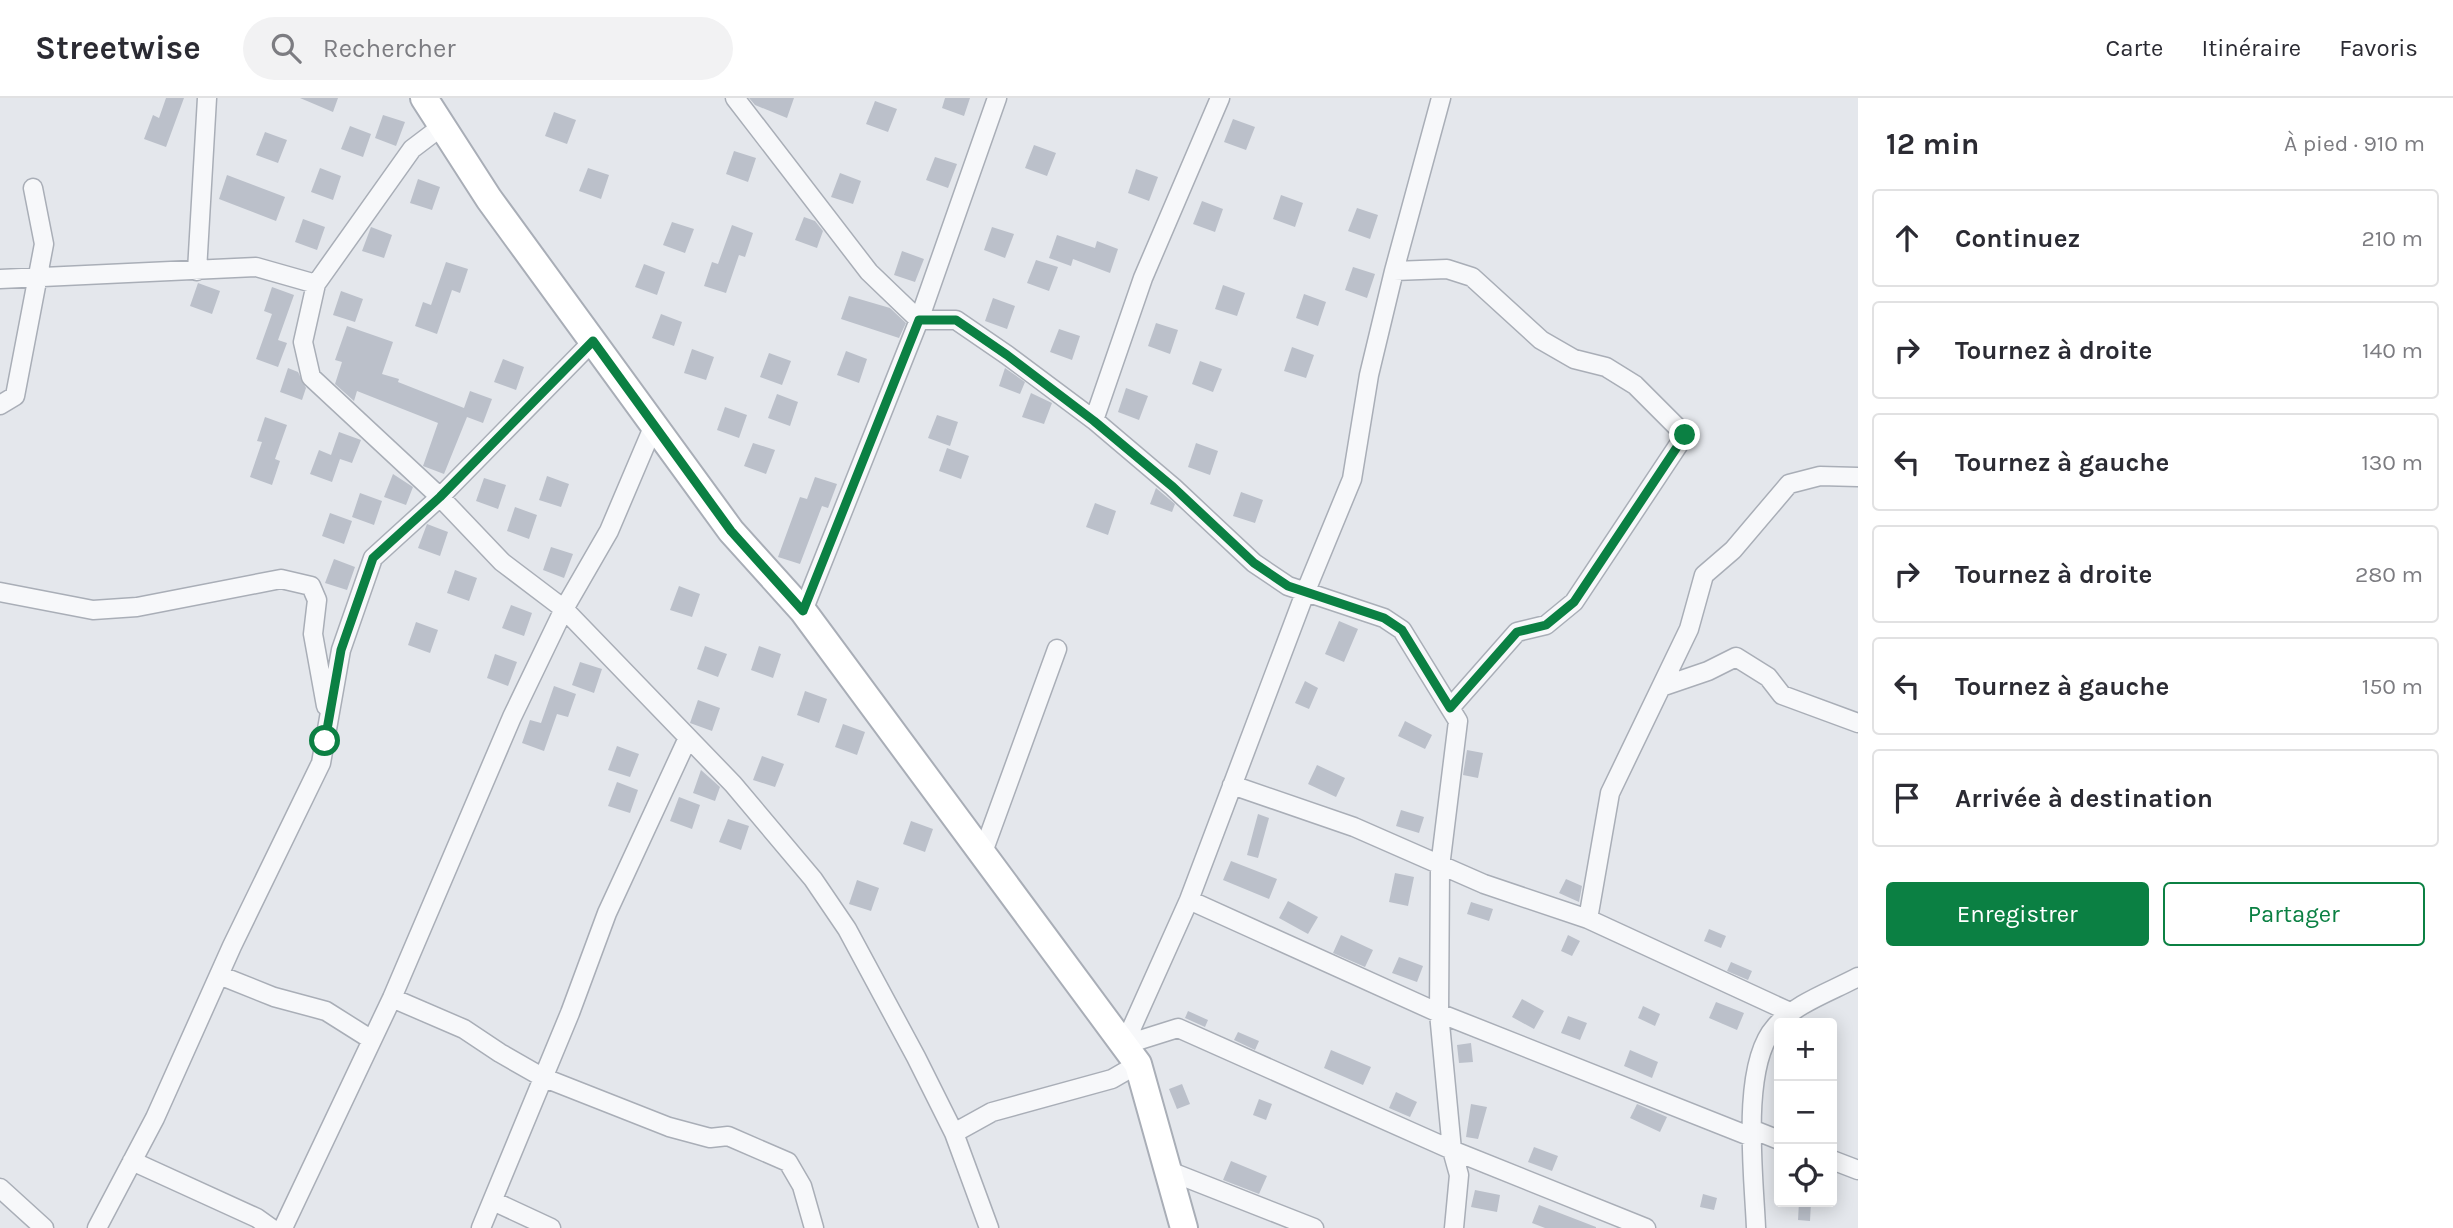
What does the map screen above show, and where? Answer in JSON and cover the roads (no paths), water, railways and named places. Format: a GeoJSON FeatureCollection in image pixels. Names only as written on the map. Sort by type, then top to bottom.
{"type":"FeatureCollection","features":[{"type":"Feature","properties":{"kind":"street"},"geometry":{"type":"LineString","coordinates":[[197,271],[207,98]]}},
{"type":"Feature","properties":{"kind":"street"},"geometry":{"type":"LineString","coordinates":[[424,98],[441,127],[731,531],[803,611],[1131,1055],[1169,1171],[1184,1228]]}},
{"type":"Feature","properties":{"kind":"street"},"geometry":{"type":"LineString","coordinates":[[735,98],[869,272],[919,320],[956,320],[1094,421],[1173,487],[1254,563],[1288,586],[1384,618],[1402,630],[1458,721],[1440,867],[1439,1013],[1452,1150],[1459,1175],[1454,1228]]}},
{"type":"Feature","properties":{"kind":"street"},"geometry":{"type":"LineString","coordinates":[[803,611],[919,320],[997,98]]}},
{"type":"Feature","properties":{"kind":"street"},"geometry":{"type":"LineString","coordinates":[[1094,421],[1143,278],[1220,98]]}},
{"type":"Feature","properties":{"kind":"street"},"geometry":{"type":"LineString","coordinates":[[954,1133],[992,1112],[1112,1079],[1131,1055],[1305,593],[1352,478],[1369,375],[1441,98]]}},
{"type":"Feature","properties":{"kind":"street"},"geometry":{"type":"LineString","coordinates":[[441,127],[412,149],[316,284],[303,342],[311,377],[440,497],[502,562],[564,609],[733,785],[772,830],[833,909],[916,1057],[954,1133],[989,1228]]}},
{"type":"Feature","properties":{"kind":"street"},"geometry":{"type":"LineString","coordinates":[[0,405],[15,396],[44,244],[33,188]]}},
{"type":"Feature","properties":{"kind":"street"},"geometry":{"type":"LineString","coordinates":[[0,279],[256,267],[316,284]]}},
{"type":"Feature","properties":{"kind":"street"},"geometry":{"type":"LineString","coordinates":[[1394,271],[1447,269],[1472,277],[1541,340],[1574,359],[1606,367],[1635,385],[1685,435],[1574,602],[1546,625],[1517,632],[1450,708]]}},
{"type":"Feature","properties":{"kind":"street"},"geometry":{"type":"LineString","coordinates":[[97,1228],[155,1118],[219,975],[321,762],[341,650],[373,558],[440,497],[593,341]]}},
{"type":"Feature","properties":{"kind":"street"},"geometry":{"type":"LineString","coordinates":[[283,1228],[392,999],[512,717],[564,609],[609,531],[654,425]]}},
{"type":"Feature","properties":{"kind":"street"},"geometry":{"type":"LineString","coordinates":[[1588,919],[1610,793],[1664,686],[1689,629],[1704,575],[1733,550],[1789,484],[1820,476],[1858,477]]}},
{"type":"Feature","properties":{"kind":"street"},"geometry":{"type":"LineString","coordinates":[[0,592],[93,610],[137,607],[281,579],[311,586],[317,600],[313,634],[328,720]]}},
{"type":"Feature","properties":{"kind":"street"},"geometry":{"type":"LineString","coordinates":[[982,855],[1057,649]]}},
{"type":"Feature","properties":{"kind":"street"},"geometry":{"type":"LineString","coordinates":[[1664,686],[1708,671],[1736,657],[1768,677],[1782,695],[1858,723]]}},
{"type":"Feature","properties":{"kind":"street"},"geometry":{"type":"LineString","coordinates":[[481,1228],[607,913],[687,740]]}},
{"type":"Feature","properties":{"kind":"street"},"geometry":{"type":"LineString","coordinates":[[1232,785],[1354,827],[1440,867],[1588,919],[1792,1013]]}},
{"type":"Feature","properties":{"kind":"street"},"geometry":{"type":"LineString","coordinates":[[1189,900],[1439,1013],[1754,1134],[1774,1139]]}},
{"type":"Feature","properties":{"kind":"street"},"geometry":{"type":"LineString","coordinates":[[219,975],[274,997],[326,1011],[372,1040]]}},
{"type":"Feature","properties":{"kind":"street"},"geometry":{"type":"LineString","coordinates":[[1756,1228],[1751,1106],[1754,1075],[1774,1028],[1792,1013],[1858,977]]}},
{"type":"Feature","properties":{"kind":"street"},"geometry":{"type":"LineString","coordinates":[[392,999],[464,1029],[500,1054],[542,1077],[669,1127],[710,1138],[728,1136],[788,1162],[802,1186],[814,1228]]}},
{"type":"Feature","properties":{"kind":"street"},"geometry":{"type":"LineString","coordinates":[[1131,1055],[1178,1028],[1452,1150],[1646,1228]]}},
{"type":"Feature","properties":{"kind":"street"},"geometry":{"type":"LineString","coordinates":[[132,1161],[271,1228]]}},
{"type":"Feature","properties":{"kind":"street"},"geometry":{"type":"LineString","coordinates":[[1837,1162],[1858,1170]]}},
{"type":"Feature","properties":{"kind":"street"},"geometry":{"type":"LineString","coordinates":[[1169,1171],[1314,1228]]}},
{"type":"Feature","properties":{"kind":"street"},"geometry":{"type":"LineString","coordinates":[[0,1188],[44,1228]]}},
{"type":"Feature","properties":{"kind":"street"},"geometry":{"type":"LineString","coordinates":[[493,1201],[551,1228]]}}]}
